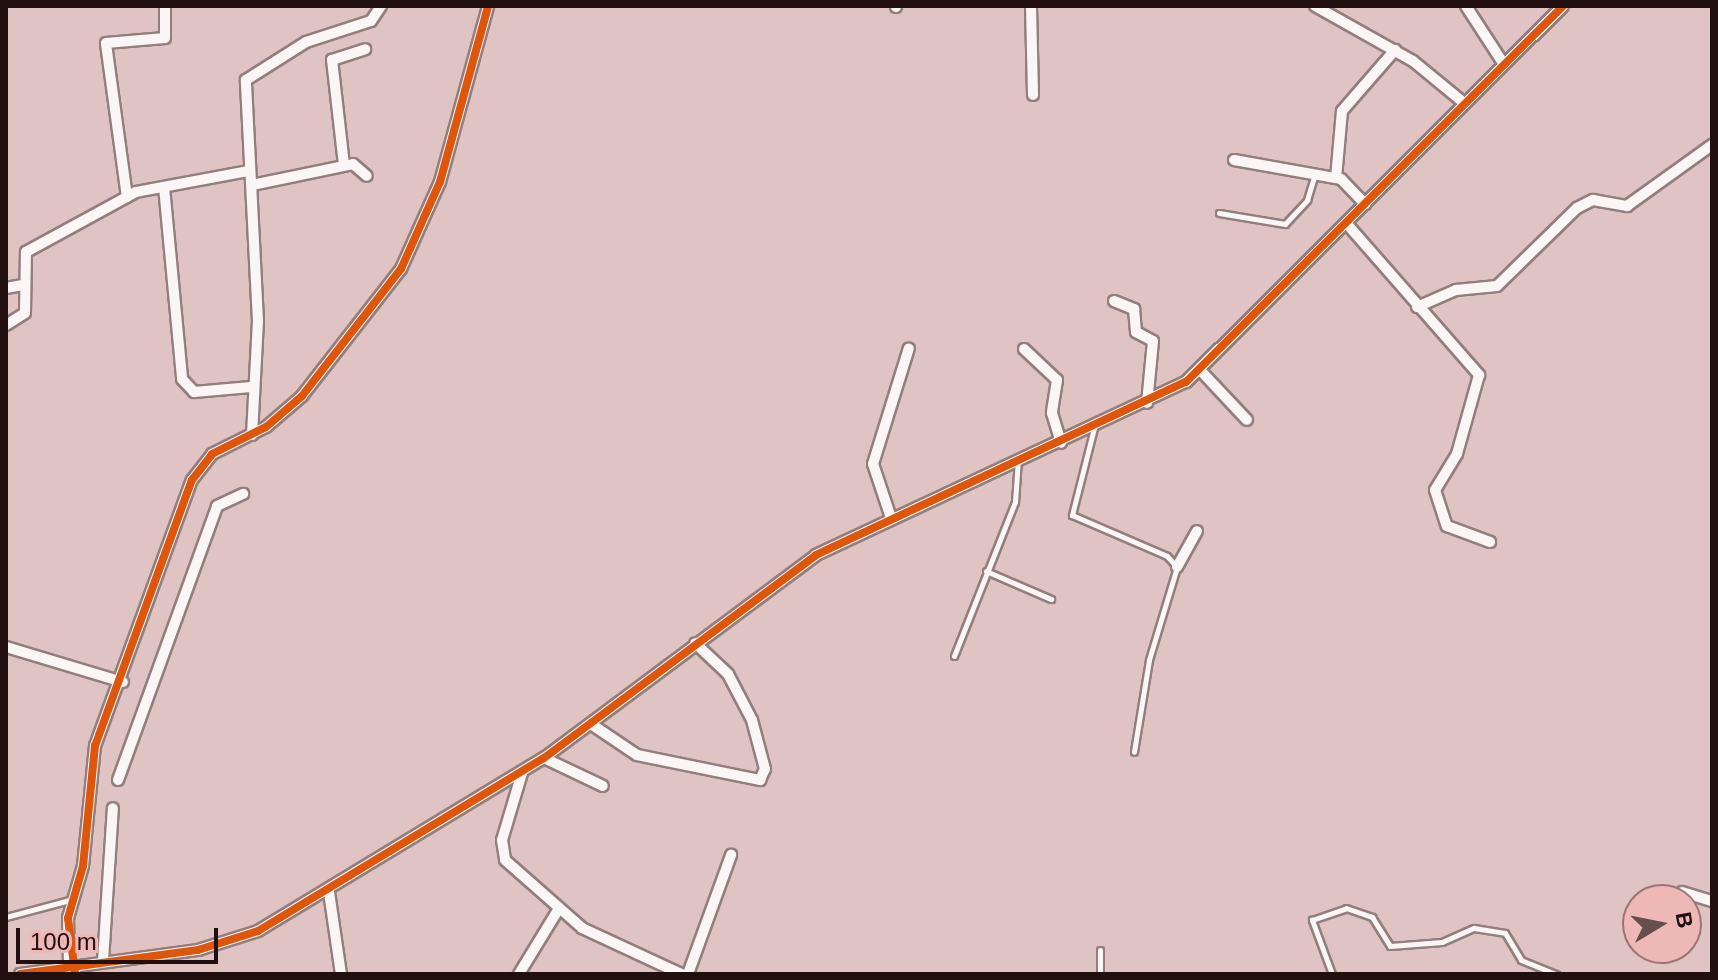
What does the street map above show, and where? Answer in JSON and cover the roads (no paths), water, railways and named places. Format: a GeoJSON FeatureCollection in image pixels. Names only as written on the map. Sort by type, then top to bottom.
{"type":"FeatureCollection","features":[{"type":"Feature","properties":{"kind":"street"},"geometry":{"type":"LineString","coordinates":[[127,197],[107,40],[164,39],[165,6]]}},
{"type":"Feature","properties":{"kind":"street"},"geometry":{"type":"LineString","coordinates":[[252,435],[251,387],[258,321],[252,185],[248,171],[246,80],[306,42],[371,21],[381,6]]}},
{"type":"Feature","properties":{"kind":"street"},"geometry":{"type":"LineString","coordinates":[[74,967],[73,899],[83,866],[95,746],[123,682],[192,480],[212,454],[252,435],[302,396],[417,243],[488,6]]}},
{"type":"Feature","properties":{"kind":"street"},"geometry":{"type":"LineString","coordinates":[[1031,6],[1033,95]]}},
{"type":"Feature","properties":{"kind":"street"},"geometry":{"type":"LineString","coordinates":[[1315,6],[1395,50],[1464,103]]}},
{"type":"Feature","properties":{"kind":"street"},"geometry":{"type":"LineString","coordinates":[[1466,6],[1503,63]]}},
{"type":"Feature","properties":{"kind":"street"},"geometry":{"type":"LineString","coordinates":[[20,974],[235,940],[329,892],[522,773],[591,724],[779,578],[891,518],[1147,403],[1201,371],[1503,63],[1563,6]]}},
{"type":"Feature","properties":{"kind":"street"},"geometry":{"type":"LineString","coordinates":[[344,165],[332,60],[365,49]]}},
{"type":"Feature","properties":{"kind":"street"},"geometry":{"type":"LineString","coordinates":[[1336,178],[1342,111],[1395,50]]}},
{"type":"Feature","properties":{"kind":"street"},"geometry":{"type":"LineString","coordinates":[[1417,307],[1456,290],[1497,286],[1577,208],[1593,200],[1627,206],[1712,145]]}},
{"type":"Feature","properties":{"kind":"street"},"geometry":{"type":"LineString","coordinates":[[1234,160],[1314,177],[1336,178],[1365,204]]}},
{"type":"Feature","properties":{"kind":"street"},"geometry":{"type":"LineString","coordinates":[[252,185],[344,165],[367,176]]}},
{"type":"Feature","properties":{"kind":"street"},"geometry":{"type":"LineString","coordinates":[[6,325],[23,319],[26,252],[127,197],[248,171]]}},
{"type":"Feature","properties":{"kind":"street"},"geometry":{"type":"LineString","coordinates":[[164,187],[182,379],[194,392],[251,387]]}},
{"type":"Feature","properties":{"kind":"street"},"geometry":{"type":"LineString","coordinates":[[1347,224],[1480,383],[1457,454],[1435,480],[1439,509],[1454,532],[1490,542]]}},
{"type":"Feature","properties":{"kind":"street"},"geometry":{"type":"LineString","coordinates":[[6,288],[23,285]]}},
{"type":"Feature","properties":{"kind":"street"},"geometry":{"type":"LineString","coordinates":[[1114,301],[1134,309],[1136,332],[1153,341],[1147,403]]}},
{"type":"Feature","properties":{"kind":"street"},"geometry":{"type":"LineString","coordinates":[[891,518],[873,464],[909,348]]}},
{"type":"Feature","properties":{"kind":"street"},"geometry":{"type":"LineString","coordinates":[[1024,349],[1057,380],[1052,413],[1061,443]]}},
{"type":"Feature","properties":{"kind":"street"},"geometry":{"type":"LineString","coordinates":[[1201,371],[1247,420]]}},
{"type":"Feature","properties":{"kind":"street"},"geometry":{"type":"LineString","coordinates":[[118,780],[217,506],[243,494]]}},
{"type":"Feature","properties":{"kind":"street"},"geometry":{"type":"LineString","coordinates":[[1177,567],[1197,531]]}},
{"type":"Feature","properties":{"kind":"street"},"geometry":{"type":"LineString","coordinates":[[591,724],[637,755],[760,780],[765,769],[752,720],[728,674],[695,643]]}},
{"type":"Feature","properties":{"kind":"street"},"geometry":{"type":"LineString","coordinates":[[6,647],[123,682]]}},
{"type":"Feature","properties":{"kind":"street"},"geometry":{"type":"LineString","coordinates":[[544,758],[603,786]]}},
{"type":"Feature","properties":{"kind":"street"},"geometry":{"type":"LineString","coordinates":[[522,773],[502,850],[558,910],[681,974]]}},
{"type":"Feature","properties":{"kind":"street"},"geometry":{"type":"LineString","coordinates":[[98,961],[113,808]]}},
{"type":"Feature","properties":{"kind":"street"},"geometry":{"type":"LineString","coordinates":[[688,974],[731,855]]}},
{"type":"Feature","properties":{"kind":"street"},"geometry":{"type":"LineString","coordinates":[[329,892],[341,974]]}},
{"type":"Feature","properties":{"kind":"street"},"geometry":{"type":"LineString","coordinates":[[519,974],[558,910]]}},
{"type":"Feature","properties":{"kind":"lane"},"geometry":{"type":"LineString","coordinates":[[1219,213],[1285,224],[1307,200],[1314,177]]}},
{"type":"Feature","properties":{"kind":"lane"},"geometry":{"type":"LineString","coordinates":[[1094,428],[1072,515],[1167,556],[1177,567],[1149,660],[1134,752]]}},
{"type":"Feature","properties":{"kind":"lane"},"geometry":{"type":"LineString","coordinates":[[954,656],[1015,502],[1018,462]]}},
{"type":"Feature","properties":{"kind":"lane"},"geometry":{"type":"LineString","coordinates":[[986,571],[1051,599]]}},
{"type":"Feature","properties":{"kind":"lane"},"geometry":{"type":"LineString","coordinates":[[6,917],[73,899]]}},
{"type":"Feature","properties":{"kind":"lane"},"geometry":{"type":"LineString","coordinates":[[1332,974],[1312,920],[1346,908],[1372,917],[1390,946],[1442,942],[1474,928],[1505,933],[1521,960],[1556,974]]}},
{"type":"Feature","properties":{"kind":"lane"},"geometry":{"type":"LineString","coordinates":[[1100,950],[1100,974]]}}]}
